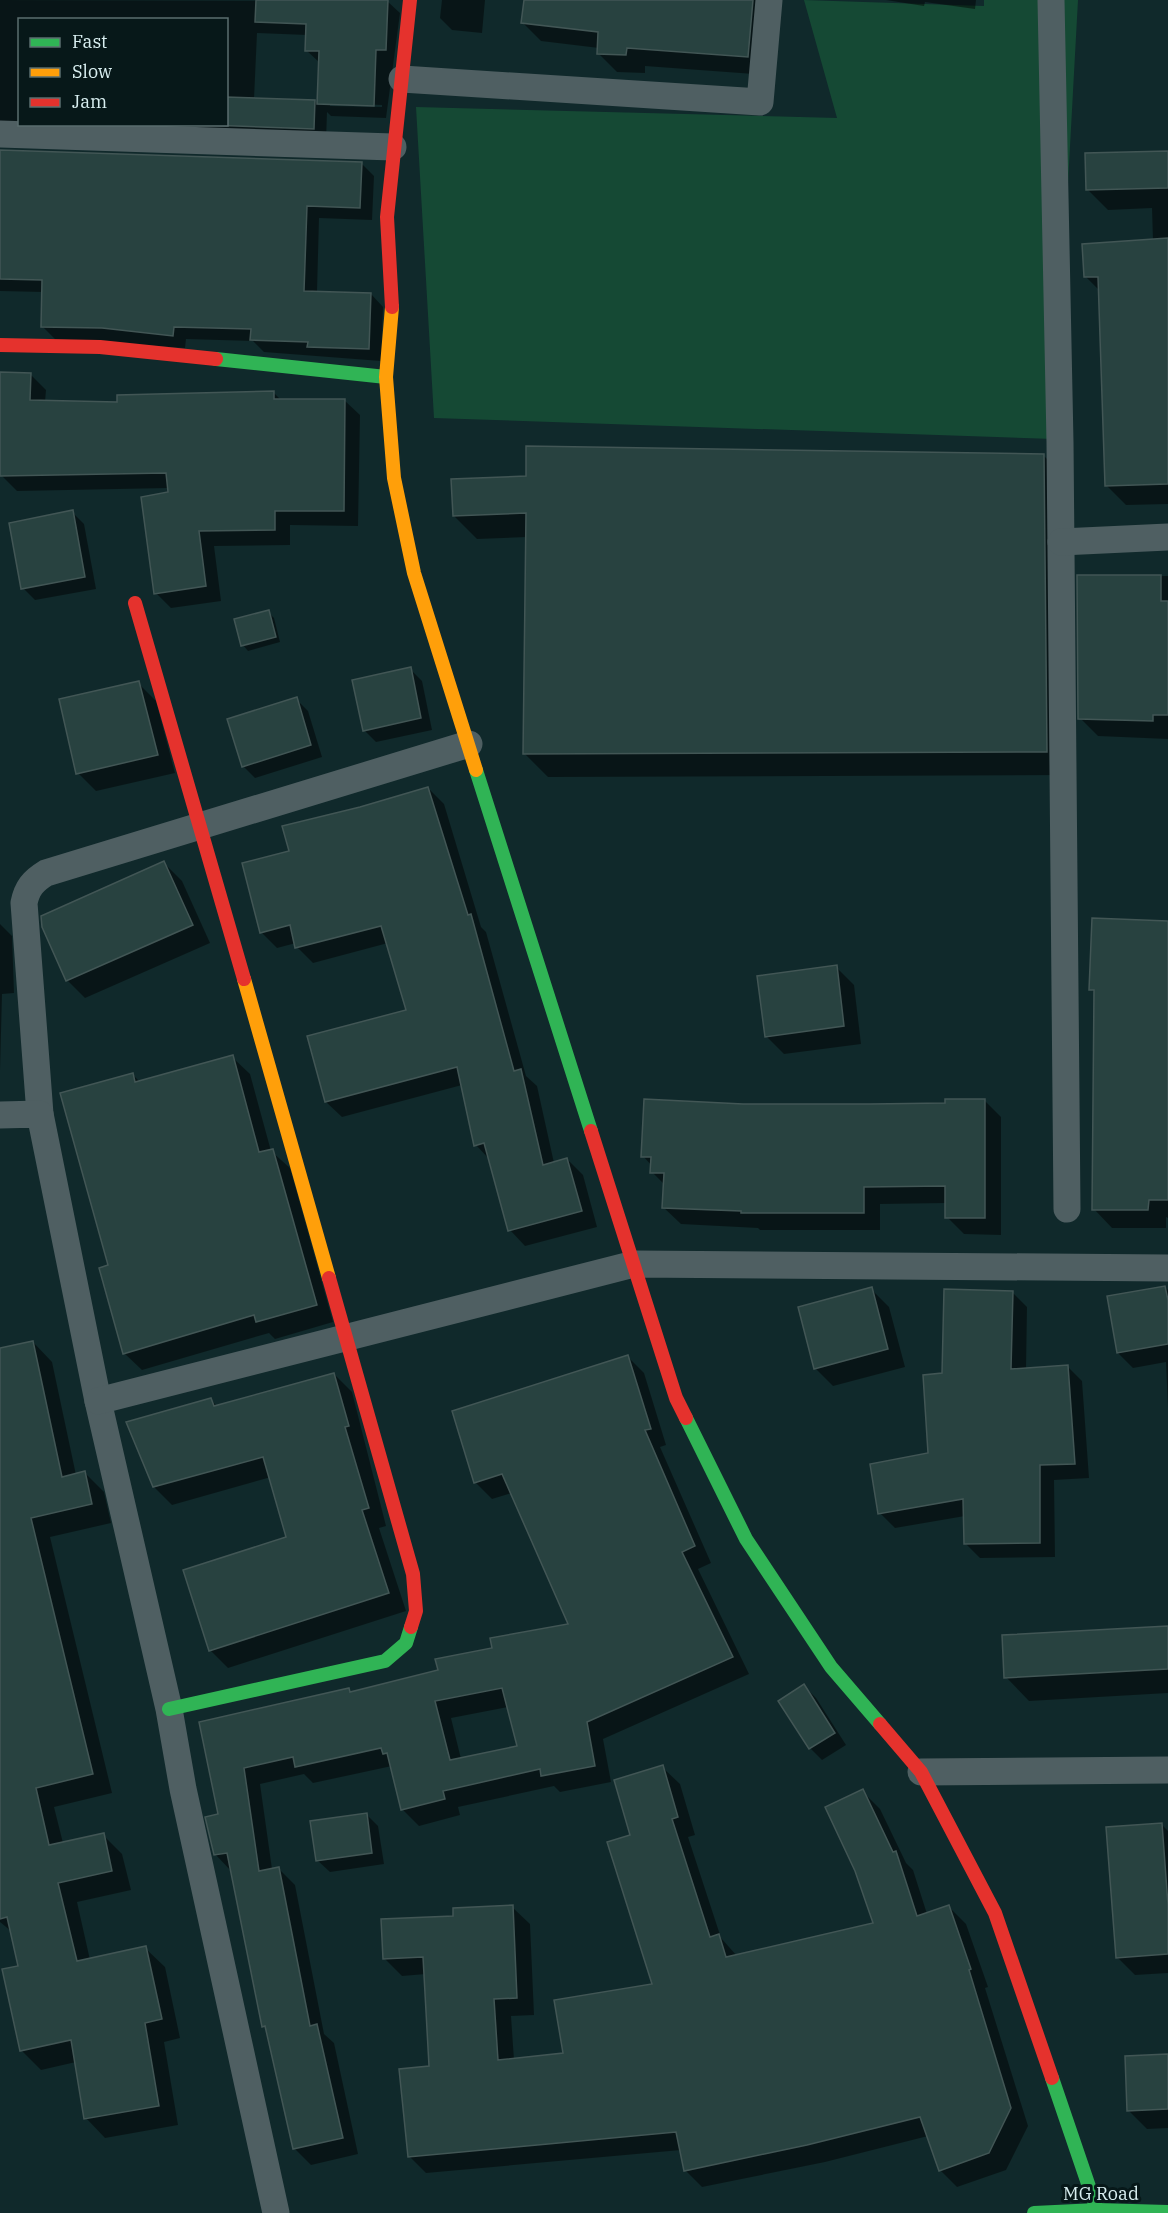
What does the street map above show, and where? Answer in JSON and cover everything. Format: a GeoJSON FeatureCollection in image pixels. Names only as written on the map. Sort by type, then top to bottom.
{"type":"FeatureCollection","features":[{"type":"Feature","properties":{"kind":"street"},"geometry":{"type":"LineString","coordinates":[[410,0],[387,216],[392,310],[386,376],[394,478],[414,573],[676,1398],[746,1539],[831,1667],[921,1772],[995,1913],[1097,2211]]}},
{"type":"Feature","properties":{"kind":"street"},"geometry":{"type":"LineString","coordinates":[[402,79],[760,102],[769,0]]}},
{"type":"Feature","properties":{"kind":"street"},"geometry":{"type":"LineString","coordinates":[[1051,0],[1061,542],[1067,1209]]}},
{"type":"Feature","properties":{"kind":"street"},"geometry":{"type":"LineString","coordinates":[[0,134],[393,147]]}},
{"type":"Feature","properties":{"kind":"street"},"geometry":{"type":"LineString","coordinates":[[0,345],[100,347],[386,376]]}},
{"type":"Feature","properties":{"kind":"street"},"geometry":{"type":"LineString","coordinates":[[1061,542],[1168,537]]}},
{"type":"Feature","properties":{"kind":"street"},"geometry":{"type":"LineString","coordinates":[[135,603],[202,825],[344,1339],[412,1574],[416,1611],[406,1643],[385,1661],[169,1709]]}},
{"type":"Feature","properties":{"kind":"street"},"geometry":{"type":"LineString","coordinates":[[276,2213],[183,1789],[169,1709],[98,1401],[40,1114],[24,903],[26,891],[34,880],[46,873],[469,744]]}},
{"type":"Feature","properties":{"kind":"street"},"geometry":{"type":"LineString","coordinates":[[0,1115],[40,1114]]}},
{"type":"Feature","properties":{"kind":"street"},"geometry":{"type":"LineString","coordinates":[[98,1401],[634,1264],[1168,1268]]}},
{"type":"Feature","properties":{"kind":"street"},"geometry":{"type":"LineString","coordinates":[[921,1772],[1168,1770]]}},
{"type":"Feature","properties":{"kind":"street","name":"MG Road"},"geometry":{"type":"LineString","coordinates":[[1034,2213],[1168,2212]]}},
{"type":"Feature","properties":{"kind":"green space"},"geometry":{"type":"Polygon","coordinates":[[[804,0],[984,6],[984,0],[1078,0],[1054,439],[434,418],[416,107],[837,118],[804,0]]]}},
{"type":"Feature","properties":{"kind":"building"},"geometry":{"type":"Polygon","coordinates":[[[256,0],[388,0],[386,50],[376,50],[374,106],[317,104],[319,51],[305,51],[306,24],[255,22],[256,0]]]}},
{"type":"Feature","properties":{"kind":"building"},"geometry":{"type":"Polygon","coordinates":[[[524,0],[753,0],[748,57],[627,48],[626,55],[597,54],[598,32],[521,23],[524,0]]]}},
{"type":"Feature","properties":{"kind":"building"},"geometry":{"type":"Polygon","coordinates":[[[228,97],[315,100],[314,129],[228,126],[228,97]]]}},
{"type":"Feature","properties":{"kind":"building"},"geometry":{"type":"Polygon","coordinates":[[[0,150],[362,162],[360,208],[307,206],[304,291],[371,293],[369,349],[307,347],[308,342],[250,340],[251,329],[174,327],[173,336],[102,328],[41,327],[42,280],[0,279],[0,150]]]}},
{"type":"Feature","properties":{"kind":"building"},"geometry":{"type":"Polygon","coordinates":[[[1168,151],[1168,188],[1086,190],[1085,153],[1168,151]]]}},
{"type":"Feature","properties":{"kind":"building"},"geometry":{"type":"Polygon","coordinates":[[[1168,238],[1168,484],[1105,486],[1098,277],[1084,277],[1082,244],[1168,238]]]}},
{"type":"Feature","properties":{"kind":"building"},"geometry":{"type":"Polygon","coordinates":[[[0,372],[31,373],[30,400],[117,402],[117,395],[274,391],[274,399],[345,399],[344,511],[275,511],[275,530],[199,531],[206,586],[154,594],[141,497],[168,492],[166,473],[0,476],[0,372]]]}},
{"type":"Feature","properties":{"kind":"building"},"geometry":{"type":"Polygon","coordinates":[[[526,446],[1044,454],[1047,752],[523,754],[526,513],[453,516],[451,479],[526,476],[526,446]]]}},
{"type":"Feature","properties":{"kind":"building"},"geometry":{"type":"Polygon","coordinates":[[[73,510],[85,577],[21,589],[9,523],[73,510]]]}},
{"type":"Feature","properties":{"kind":"building"},"geometry":{"type":"Polygon","coordinates":[[[1077,575],[1161,575],[1161,601],[1168,601],[1168,715],[1153,715],[1153,721],[1078,719],[1077,575]]]}},
{"type":"Feature","properties":{"kind":"building"},"geometry":{"type":"Polygon","coordinates":[[[269,610],[276,637],[241,646],[234,619],[269,610]]]}},
{"type":"Feature","properties":{"kind":"building"},"geometry":{"type":"Polygon","coordinates":[[[411,667],[421,718],[363,731],[352,680],[411,667]]]}},
{"type":"Feature","properties":{"kind":"building"},"geometry":{"type":"Polygon","coordinates":[[[139,681],[158,755],[76,774],[59,699],[139,681]]]}},
{"type":"Feature","properties":{"kind":"building"},"geometry":{"type":"Polygon","coordinates":[[[297,697],[311,745],[242,767],[227,719],[297,697]]]}},
{"type":"Feature","properties":{"kind":"building"},"geometry":{"type":"Polygon","coordinates":[[[428,787],[468,915],[471,914],[514,1071],[521,1069],[543,1165],[567,1158],[582,1211],[508,1231],[484,1143],[474,1146],[457,1067],[325,1102],[307,1036],[406,1010],[381,926],[295,948],[290,925],[260,933],[242,863],[289,851],[282,826],[428,787]]]}},
{"type":"Feature","properties":{"kind":"building"},"geometry":{"type":"Polygon","coordinates":[[[164,861],[193,925],[66,981],[42,927],[41,916],[164,861]]]}},
{"type":"Feature","properties":{"kind":"building"},"geometry":{"type":"Polygon","coordinates":[[[1092,918],[1168,921],[1168,1200],[1149,1200],[1148,1210],[1092,1210],[1094,990],[1089,990],[1092,918]]]}},
{"type":"Feature","properties":{"kind":"building"},"geometry":{"type":"Polygon","coordinates":[[[837,965],[844,1026],[765,1037],[757,976],[837,965]]]}},
{"type":"Feature","properties":{"kind":"building"},"geometry":{"type":"Polygon","coordinates":[[[233,1055],[259,1152],[273,1149],[317,1305],[256,1322],[254,1315],[123,1354],[99,1268],[108,1265],[60,1093],[133,1073],[135,1082],[233,1055]]]}},
{"type":"Feature","properties":{"kind":"building"},"geometry":{"type":"Polygon","coordinates":[[[644,1099],[743,1104],[870,1104],[945,1103],[945,1099],[985,1099],[985,1218],[945,1218],[945,1186],[864,1187],[864,1213],[741,1213],[741,1211],[662,1208],[664,1173],[650,1173],[651,1157],[641,1157],[644,1099]]]}},
{"type":"Feature","properties":{"kind":"building"},"geometry":{"type":"Polygon","coordinates":[[[1165,1286],[1168,1300],[1168,1344],[1117,1353],[1107,1296],[1165,1286]]]}},
{"type":"Feature","properties":{"kind":"building"},"geometry":{"type":"Polygon","coordinates":[[[872,1287],[888,1349],[814,1369],[798,1307],[872,1287]]]}},
{"type":"Feature","properties":{"kind":"building"},"geometry":{"type":"Polygon","coordinates":[[[944,1289],[1013,1291],[1011,1369],[1068,1365],[1075,1464],[1040,1465],[1040,1543],[964,1544],[963,1499],[878,1514],[870,1464],[928,1453],[923,1375],[942,1373],[944,1289]]]}},
{"type":"Feature","properties":{"kind":"building"},"geometry":{"type":"Polygon","coordinates":[[[33,1341],[62,1477],[85,1471],[92,1504],[31,1518],[93,1774],[36,1788],[49,1845],[104,1833],[112,1871],[58,1883],[77,1961],[146,1946],[162,2019],[145,2023],[159,2106],[84,2119],[71,2040],[20,2051],[2,1969],[18,1966],[7,1917],[0,1919],[0,1348],[33,1341]]]}},
{"type":"Feature","properties":{"kind":"building"},"geometry":{"type":"Polygon","coordinates":[[[628,1355],[651,1429],[645,1430],[695,1546],[682,1552],[733,1657],[587,1722],[595,1766],[541,1776],[540,1769],[443,1791],[445,1799],[401,1810],[387,1753],[383,1754],[381,1748],[295,1767],[293,1757],[244,1768],[259,1871],[279,1867],[310,2026],[317,2024],[343,2138],[293,2149],[265,2026],[262,2027],[227,1853],[214,1855],[205,1817],[218,1814],[199,1722],[349,1688],[350,1692],[438,1670],[435,1659],[492,1648],[490,1638],[568,1624],[502,1474],[474,1483],[452,1411],[628,1355]],[[502,1688],[435,1701],[450,1760],[517,1746],[502,1688]]]}},
{"type":"Feature","properties":{"kind":"building"},"geometry":{"type":"Polygon","coordinates":[[[334,1373],[349,1426],[345,1427],[369,1508],[362,1510],[389,1593],[209,1651],[183,1570],[286,1537],[263,1457],[153,1487],[126,1422],[211,1398],[214,1406],[334,1373]]]}},
{"type":"Feature","properties":{"kind":"building"},"geometry":{"type":"Polygon","coordinates":[[[1168,1626],[1168,1669],[1004,1678],[1002,1635],[1168,1626]]]}},
{"type":"Feature","properties":{"kind":"building"},"geometry":{"type":"Polygon","coordinates":[[[804,1684],[835,1733],[809,1749],[778,1701],[804,1684]]]}},
{"type":"Feature","properties":{"kind":"building"},"geometry":{"type":"Polygon","coordinates":[[[663,1765],[678,1817],[672,1819],[710,1937],[719,1934],[726,1957],[873,1923],[855,1871],[825,1807],[863,1789],[893,1852],[896,1851],[917,1916],[949,1905],[971,1969],[969,1970],[1011,2108],[989,2153],[939,2171],[920,2117],[807,2145],[684,2171],[676,2132],[408,2157],[399,2069],[429,2066],[423,1957],[383,1959],[381,1919],[453,1916],[453,1908],[513,1905],[517,1998],[494,1999],[498,2060],[563,2053],[554,2000],[652,1984],[607,1842],[630,1835],[614,1780],[663,1765]]]}},
{"type":"Feature","properties":{"kind":"building"},"geometry":{"type":"Polygon","coordinates":[[[367,1813],[372,1853],[316,1861],[310,1821],[367,1813]]]}},
{"type":"Feature","properties":{"kind":"building"},"geometry":{"type":"Polygon","coordinates":[[[1162,1823],[1168,1905],[1168,1954],[1116,1958],[1106,1827],[1162,1823]]]}},
{"type":"Feature","properties":{"kind":"building"},"geometry":{"type":"Polygon","coordinates":[[[1168,2054],[1168,2109],[1127,2111],[1125,2056],[1168,2054]]]}},
{"type":"Feature","properties":{"kind":"traffic: fast"},"geometry":{"type":"LineString","coordinates":[[216,359],[386,377]]}},
{"type":"Feature","properties":{"kind":"traffic: fast"},"geometry":{"type":"LineString","coordinates":[[476,770],[591,1131]]}},
{"type":"Feature","properties":{"kind":"traffic: fast"},"geometry":{"type":"LineString","coordinates":[[686,1418],[746,1539],[831,1667],[880,1724]]}},
{"type":"Feature","properties":{"kind":"traffic: fast"},"geometry":{"type":"LineString","coordinates":[[169,1709],[385,1661],[406,1643],[411,1627]]}},
{"type":"Feature","properties":{"kind":"traffic: fast"},"geometry":{"type":"LineString","coordinates":[[1052,2078],[1098,2213]]}},
{"type":"Feature","properties":{"kind":"traffic: fast"},"geometry":{"type":"LineString","coordinates":[[1034,2213],[1097,2210],[1168,2212]]}},
{"type":"Feature","properties":{"kind":"traffic: slow"},"geometry":{"type":"LineString","coordinates":[[392,307],[386,377],[394,478],[414,573],[476,770]]}},
{"type":"Feature","properties":{"kind":"traffic: slow"},"geometry":{"type":"LineString","coordinates":[[244,979],[329,1278]]}},
{"type":"Feature","properties":{"kind":"traffic: jam"},"geometry":{"type":"LineString","coordinates":[[392,307],[387,217],[410,0]]}},
{"type":"Feature","properties":{"kind":"traffic: jam"},"geometry":{"type":"LineString","coordinates":[[0,345],[100,347],[216,359]]}},
{"type":"Feature","properties":{"kind":"traffic: jam"},"geometry":{"type":"LineString","coordinates":[[135,603],[244,979]]}},
{"type":"Feature","properties":{"kind":"traffic: jam"},"geometry":{"type":"LineString","coordinates":[[591,1131],[676,1398],[686,1418]]}},
{"type":"Feature","properties":{"kind":"traffic: jam"},"geometry":{"type":"LineString","coordinates":[[329,1278],[413,1574],[416,1611],[411,1627]]}},
{"type":"Feature","properties":{"kind":"traffic: jam"},"geometry":{"type":"LineString","coordinates":[[880,1724],[921,1772],[995,1913],[1052,2078]]}}]}
